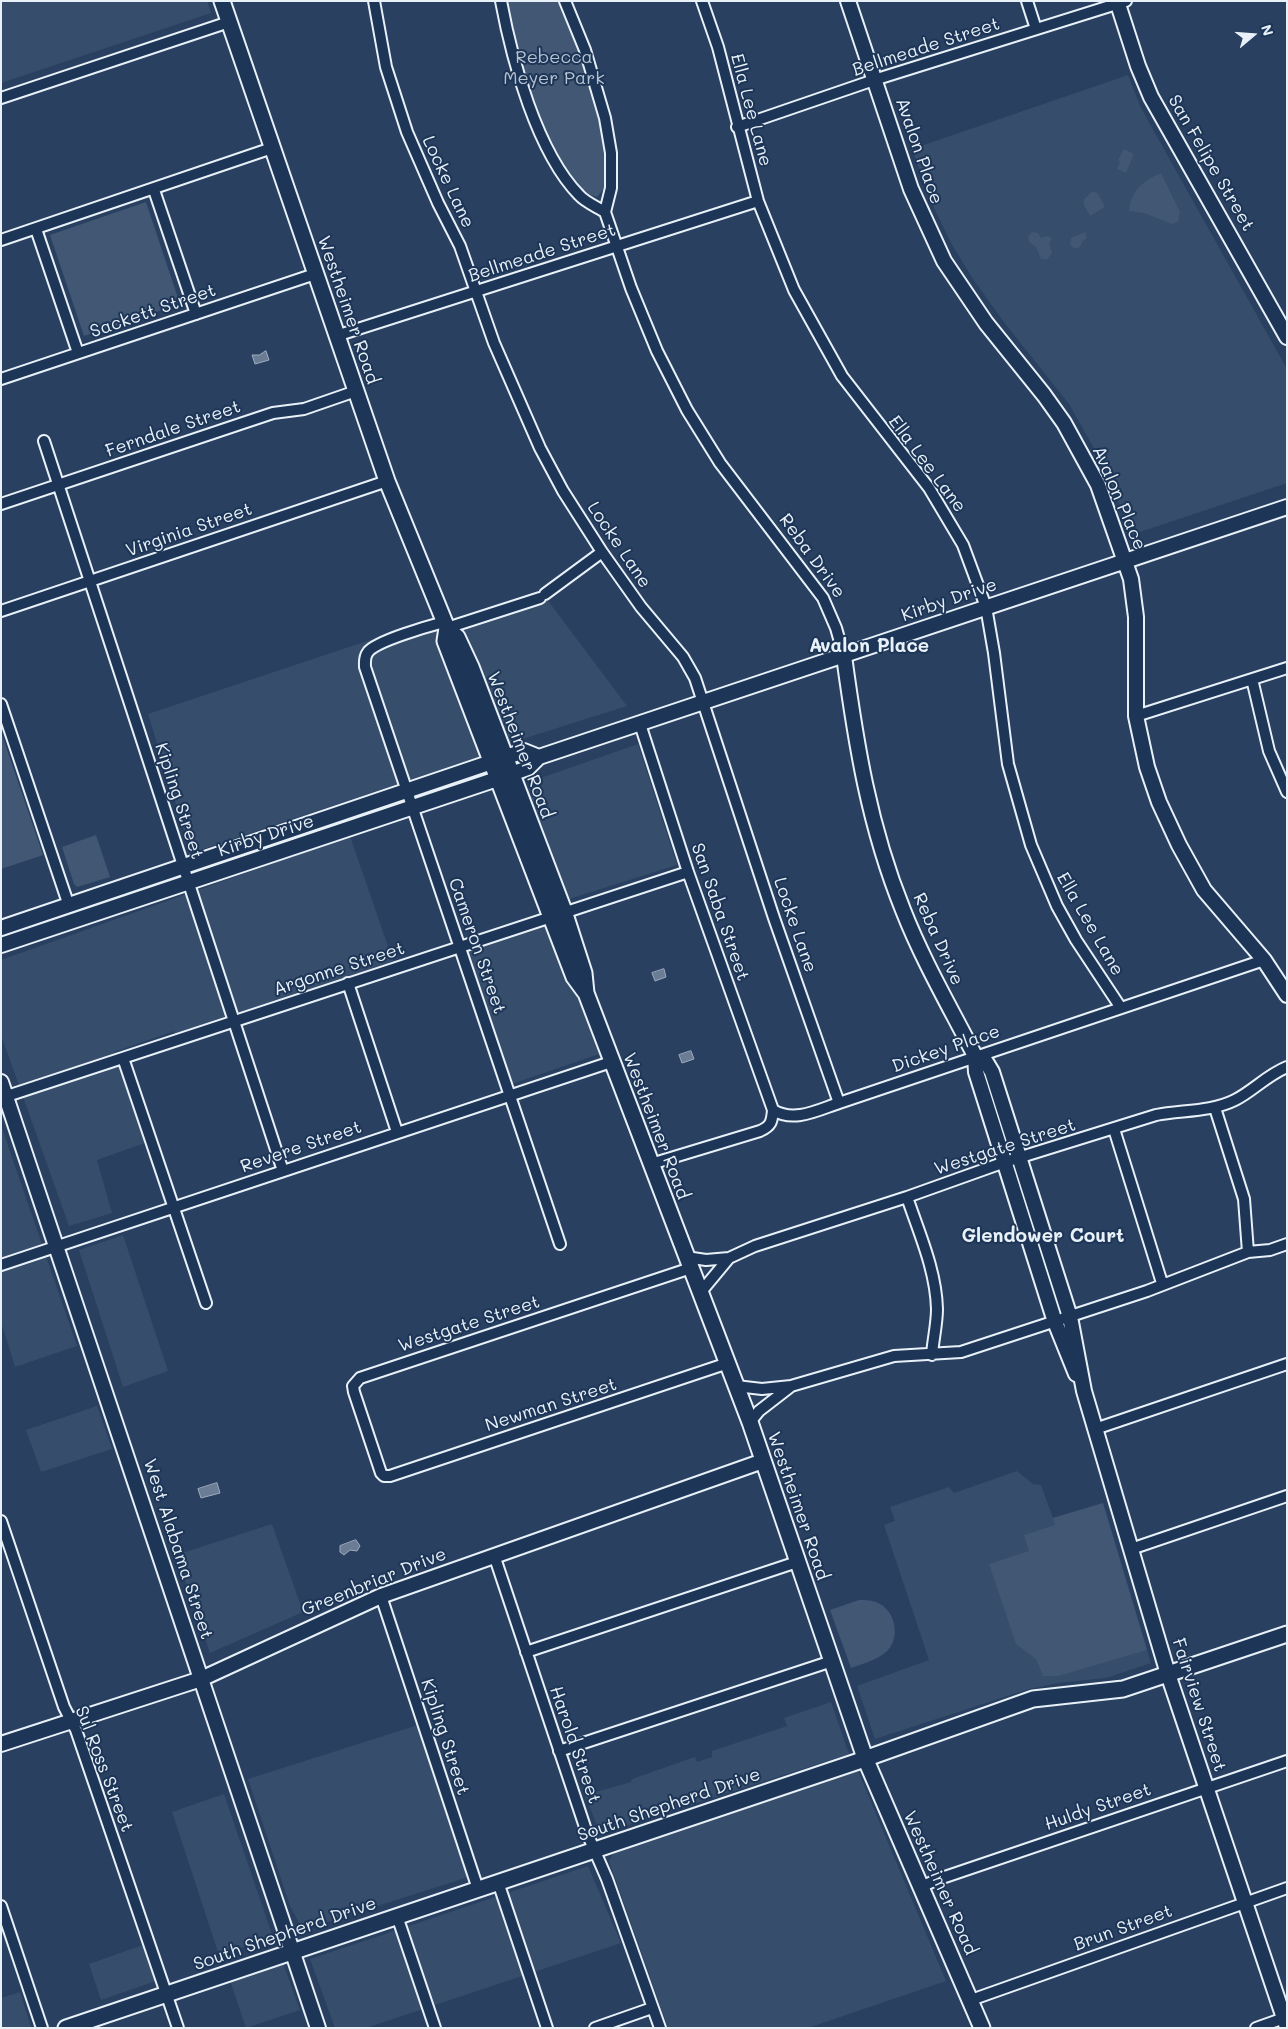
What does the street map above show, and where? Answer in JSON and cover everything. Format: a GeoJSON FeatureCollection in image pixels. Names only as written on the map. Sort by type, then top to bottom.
{"type":"FeatureCollection","features":[{"type":"Feature","properties":{"kind":"main road","name":"Westheimer Road"},"geometry":{"type":"LineString","coordinates":[[222,1],[387,481],[445,625],[445,641],[505,776],[558,914],[574,977],[586,993],[728,1363],[865,1758],[982,2028]]}},
{"type":"Feature","properties":{"kind":"main road","name":"South Shepherd Drive"},"geometry":{"type":"LineString","coordinates":[[66,2028],[865,1758],[1033,1699],[1106,1692],[1168,1674],[1287,1634]]}},
{"type":"Feature","properties":{"kind":"street","name":"Locke Lane"},"geometry":{"type":"LineString","coordinates":[[374,1],[386,67],[407,132],[438,203],[460,246],[504,367],[540,448],[602,552],[641,607],[690,666],[704,701],[774,918],[839,1103]]}},
{"type":"Feature","properties":{"kind":"street"},"geometry":{"type":"LineString","coordinates":[[501,1],[520,79],[552,157],[579,196],[605,212],[611,188],[611,153],[605,118],[585,50],[565,1]]}},
{"type":"Feature","properties":{"kind":"street","name":"Ella Lee Lane"},"geometry":{"type":"LineString","coordinates":[[702,1],[718,47],[758,201],[794,290],[824,346],[862,404],[918,473],[963,545],[986,607],[994,653],[1008,764],[1031,845],[1067,923],[1121,1008]]}},
{"type":"Feature","properties":{"kind":"street","name":"Avalon Place"},"geometry":{"type":"LineString","coordinates":[[848,1],[911,189],[925,224],[944,261],[986,323],[1044,394],[1064,423],[1098,485],[1126,560],[1136,617],[1136,716],[1147,767],[1159,802],[1179,845],[1204,890],[1264,960],[1287,996]]}},
{"type":"Feature","properties":{"kind":"street"},"geometry":{"type":"LineString","coordinates":[[1026,1],[1036,29]]}},
{"type":"Feature","properties":{"kind":"street","name":"Bellmeade Street"},"geometry":{"type":"LineString","coordinates":[[738,127],[874,80],[1120,2]]}},
{"type":"Feature","properties":{"kind":"street","name":"San Felipe Street"},"geometry":{"type":"LineString","coordinates":[[1120,2],[1138,66],[1151,97],[1287,337]]}},
{"type":"Feature","properties":{"kind":"street"},"geometry":{"type":"LineString","coordinates":[[1,98],[229,22]]}},
{"type":"Feature","properties":{"kind":"street"},"geometry":{"type":"LineString","coordinates":[[1,240],[154,190],[272,148]]}},
{"type":"Feature","properties":{"kind":"street"},"geometry":{"type":"LineString","coordinates":[[154,190],[196,314]]}},
{"type":"Feature","properties":{"kind":"street","name":"Bellmeade Street"},"geometry":{"type":"LineString","coordinates":[[336,336],[758,201]]}},
{"type":"Feature","properties":{"kind":"street","name":"Reba Drive"},"geometry":{"type":"LineString","coordinates":[[605,212],[616,246],[657,351],[687,410],[720,463],[823,598],[836,628],[844,656],[854,735],[877,836],[918,945],[975,1056],[976,1072],[1005,1162]]}},
{"type":"Feature","properties":{"kind":"street"},"geometry":{"type":"LineString","coordinates":[[36,229],[78,353]]}},
{"type":"Feature","properties":{"kind":"street","name":"Sackett Street"},"geometry":{"type":"LineString","coordinates":[[1,379],[315,274]]}},
{"type":"Feature","properties":{"kind":"street","name":"Ferndale Street"},"geometry":{"type":"LineString","coordinates":[[1,504],[273,413],[304,409],[356,392]]}},
{"type":"Feature","properties":{"kind":"street","name":"Kipling Street"},"geometry":{"type":"LineString","coordinates":[[44,441],[283,1171]]}},
{"type":"Feature","properties":{"kind":"street","name":"Virginia Street"},"geometry":{"type":"LineString","coordinates":[[1,610],[387,481]]}},
{"type":"Feature","properties":{"kind":"street","name":"Kirby Drive"},"geometry":{"type":"LineString","coordinates":[[1,945],[528,768],[539,757],[1287,507]]}},
{"type":"Feature","properties":{"kind":"street"},"geometry":{"type":"LineString","coordinates":[[445,625],[543,596],[602,552]]}},
{"type":"Feature","properties":{"kind":"street","name":"Cameron Street"},"geometry":{"type":"LineString","coordinates":[[445,625],[384,642],[368,650],[365,658],[365,667],[461,946],[560,1244]]}},
{"type":"Feature","properties":{"kind":"street"},"geometry":{"type":"LineString","coordinates":[[1136,716],[1287,668]]}},
{"type":"Feature","properties":{"kind":"street"},"geometry":{"type":"LineString","coordinates":[[1252,679],[1269,751],[1287,792]]}},
{"type":"Feature","properties":{"kind":"street"},"geometry":{"type":"LineString","coordinates":[[1,704],[69,906],[51,928]]}},
{"type":"Feature","properties":{"kind":"street","name":"San Saba Street"},"geometry":{"type":"LineString","coordinates":[[640,724],[688,872],[773,1110]]}},
{"type":"Feature","properties":{"kind":"street","name":"Kirby Drive"},"geometry":{"type":"LineString","coordinates":[[1,928],[524,751],[539,757]]}},
{"type":"Feature","properties":{"kind":"street","name":"Argonne Street"},"geometry":{"type":"LineString","coordinates":[[4,1097],[688,872]]}},
{"type":"Feature","properties":{"kind":"street","name":"Dickey Place"},"geometry":{"type":"LineString","coordinates":[[773,1110],[784,1116],[793,1117],[839,1103],[1264,960]]}},
{"type":"Feature","properties":{"kind":"street"},"geometry":{"type":"LineString","coordinates":[[348,983],[397,1132]]}},
{"type":"Feature","properties":{"kind":"street","name":"Reba Drive"},"geometry":{"type":"LineString","coordinates":[[975,1056],[986,1062],[992,1072],[1020,1157]]}},
{"type":"Feature","properties":{"kind":"street"},"geometry":{"type":"LineString","coordinates":[[123,1058],[206,1303]]}},
{"type":"Feature","properties":{"kind":"street","name":"Revere Street"},"geometry":{"type":"LineString","coordinates":[[1,1266],[611,1062]]}},
{"type":"Feature","properties":{"kind":"street","name":"Westgate Street"},"geometry":{"type":"LineString","coordinates":[[384,1476],[354,1392],[353,1386],[360,1378],[689,1263],[729,1258],[755,1246],[907,1197],[1020,1157],[1156,1115],[1180,1110],[1215,1108],[1236,1099],[1260,1082],[1287,1067]]}},
{"type":"Feature","properties":{"kind":"street","name":"West Alabama Street"},"geometry":{"type":"LineString","coordinates":[[1,1082],[4,1097],[58,1246],[318,2028]]}},
{"type":"Feature","properties":{"kind":"street"},"geometry":{"type":"LineString","coordinates":[[1215,1108],[1244,1199],[1248,1252]]}},
{"type":"Feature","properties":{"kind":"street"},"geometry":{"type":"LineString","coordinates":[[651,1164],[760,1131],[769,1126],[772,1121],[773,1110]]}},
{"type":"Feature","properties":{"kind":"street"},"geometry":{"type":"LineString","coordinates":[[1114,1129],[1162,1284]]}},
{"type":"Feature","properties":{"kind":"street","name":"Fairview Street"},"geometry":{"type":"LineString","coordinates":[[1020,1157],[1070,1317],[1084,1391],[1168,1674],[1286,2021]]}},
{"type":"Feature","properties":{"kind":"street","name":"Fairview Street"},"geometry":{"type":"LineString","coordinates":[[1005,1162],[1056,1322],[1084,1391]]}},
{"type":"Feature","properties":{"kind":"street"},"geometry":{"type":"LineString","coordinates":[[907,1197],[931,1269],[936,1294],[937,1311],[932,1355]]}},
{"type":"Feature","properties":{"kind":"street"},"geometry":{"type":"LineString","coordinates":[[736,1386],[762,1389],[791,1386],[894,1356],[961,1352],[1146,1291],[1248,1252],[1270,1250],[1287,1244]]}},
{"type":"Feature","properties":{"kind":"street","name":"Westgate Street"},"geometry":{"type":"LineString","coordinates":[[700,1293],[729,1258]]}},
{"type":"Feature","properties":{"kind":"street","name":"Newman Street"},"geometry":{"type":"LineString","coordinates":[[384,1476],[390,1476],[728,1363]]}},
{"type":"Feature","properties":{"kind":"street"},"geometry":{"type":"LineString","coordinates":[[1095,1429],[1287,1364]]}},
{"type":"Feature","properties":{"kind":"street"},"geometry":{"type":"LineString","coordinates":[[750,1422],[770,1401],[791,1386]]}},
{"type":"Feature","properties":{"kind":"street","name":"Greenbriar Drive"},"geometry":{"type":"LineString","coordinates":[[1,1744],[201,1678],[381,1596],[763,1461]]}},
{"type":"Feature","properties":{"kind":"street"},"geometry":{"type":"LineString","coordinates":[[1131,1549],[1287,1496]]}},
{"type":"Feature","properties":{"kind":"street","name":"Sul Ross Street"},"geometry":{"type":"LineString","coordinates":[[1,1521],[64,1707],[76,1730],[178,2028]]}},
{"type":"Feature","properties":{"kind":"street","name":"Harold Street"},"geometry":{"type":"LineString","coordinates":[[494,1555],[594,1850],[660,2028]]}},
{"type":"Feature","properties":{"kind":"street"},"geometry":{"type":"LineString","coordinates":[[526,1652],[797,1562]]}},
{"type":"Feature","properties":{"kind":"street","name":"Kipling Street"},"geometry":{"type":"LineString","coordinates":[[381,1596],[478,1889]]}},
{"type":"Feature","properties":{"kind":"street"},"geometry":{"type":"LineString","coordinates":[[559,1750],[832,1661]]}},
{"type":"Feature","properties":{"kind":"street","name":"Huldy Street"},"geometry":{"type":"LineString","coordinates":[[921,1887],[941,1878],[1287,1761]]}},
{"type":"Feature","properties":{"kind":"street"},"geometry":{"type":"LineString","coordinates":[[498,1882],[547,2028]]}},
{"type":"Feature","properties":{"kind":"street","name":"Brun Street"},"geometry":{"type":"LineString","coordinates":[[971,2000],[1287,1888]]}},
{"type":"Feature","properties":{"kind":"street"},"geometry":{"type":"LineString","coordinates":[[1,1906],[42,2028]]}},
{"type":"Feature","properties":{"kind":"street"},"geometry":{"type":"LineString","coordinates":[[397,1916],[435,2028]]}},
{"type":"Feature","properties":{"kind":"street"},"geometry":{"type":"LineString","coordinates":[[595,2028],[652,2008]]}},
{"type":"Feature","properties":{"kind":"street"},"geometry":{"type":"LineString","coordinates":[[1256,2028],[1286,2021]]}},
{"type":"Feature","properties":{"kind":"shaded area"},"geometry":{"type":"Polygon","coordinates":[[[1,1],[207,1],[211,13],[1,83],[1,1]]]}},
{"type":"Feature","properties":{"kind":"shaded area"},"geometry":{"type":"Polygon","coordinates":[[[1128,75],[1141,108],[1287,369],[1287,483],[1131,535],[1104,466],[1069,404],[1003,321],[971,276],[951,243],[934,208],[912,149],[1128,75]]]}},
{"type":"Feature","properties":{"kind":"shaded area"},"geometry":{"type":"Polygon","coordinates":[[[266,351],[269,360],[255,364],[252,355],[259,355],[266,351]]]}},
{"type":"Feature","properties":{"kind":"shaded area"},"geometry":{"type":"Polygon","coordinates":[[[546,598],[627,706],[510,743],[507,740],[463,630],[546,598]]]}},
{"type":"Feature","properties":{"kind":"shaded area"},"geometry":{"type":"Polygon","coordinates":[[[433,619],[481,756],[191,853],[148,714],[433,619]]]}},
{"type":"Feature","properties":{"kind":"shaded area"},"geometry":{"type":"Polygon","coordinates":[[[638,744],[677,865],[569,899],[528,790],[532,781],[638,744]]]}},
{"type":"Feature","properties":{"kind":"shaded area"},"geometry":{"type":"Polygon","coordinates":[[[350,836],[393,961],[176,1036],[174,1031],[114,1052],[145,1143],[97,1160],[112,1213],[69,1226],[1,1035],[1,960],[350,836]]]}},
{"type":"Feature","properties":{"kind":"shaded area"},"geometry":{"type":"Polygon","coordinates":[[[550,925],[599,1054],[512,1084],[468,951],[550,925]]]}},
{"type":"Feature","properties":{"kind":"shaded area"},"geometry":{"type":"Polygon","coordinates":[[[664,969],[666,977],[655,981],[652,973],[664,969]]]}},
{"type":"Feature","properties":{"kind":"shaded area"},"geometry":{"type":"Polygon","coordinates":[[[691,1051],[694,1059],[682,1063],[679,1055],[691,1051]]]}},
{"type":"Feature","properties":{"kind":"shaded area"},"geometry":{"type":"Polygon","coordinates":[[[1,1125],[77,1346],[15,1367],[1,1322],[1,1125]]]}},
{"type":"Feature","properties":{"kind":"shaded area"},"geometry":{"type":"Polygon","coordinates":[[[123,1235],[168,1371],[123,1387],[79,1250],[123,1235]]]}},
{"type":"Feature","properties":{"kind":"shaded area"},"geometry":{"type":"Polygon","coordinates":[[[97,1406],[112,1449],[41,1472],[26,1430],[97,1406]]]}},
{"type":"Feature","properties":{"kind":"shaded area"},"geometry":{"type":"Polygon","coordinates":[[[1017,1471],[1033,1484],[1041,1485],[1053,1518],[1103,1503],[1151,1663],[1106,1678],[1058,1683],[1029,1689],[875,1739],[857,1686],[929,1660],[884,1525],[895,1521],[890,1507],[949,1487],[954,1493],[1017,1471]]]}},
{"type":"Feature","properties":{"kind":"shaded area"},"geometry":{"type":"Polygon","coordinates":[[[217,1483],[220,1493],[201,1498],[198,1489],[217,1483]]]}},
{"type":"Feature","properties":{"kind":"shaded area"},"geometry":{"type":"Polygon","coordinates":[[[272,1524],[303,1612],[210,1653],[176,1555],[272,1524]]]}},
{"type":"Feature","properties":{"kind":"shaded area"},"geometry":{"type":"Polygon","coordinates":[[[356,1540],[360,1546],[357,1551],[350,1550],[344,1555],[340,1552],[340,1546],[356,1540]]]}},
{"type":"Feature","properties":{"kind":"shaded area"},"geometry":{"type":"Polygon","coordinates":[[[831,1702],[849,1754],[604,1833],[599,1831],[585,1795],[631,1782],[632,1779],[695,1757],[697,1762],[712,1757],[712,1751],[787,1726],[784,1718],[831,1702]]]}},
{"type":"Feature","properties":{"kind":"shaded area"},"geometry":{"type":"Polygon","coordinates":[[[418,1725],[468,1877],[303,1930],[290,1906],[248,1779],[418,1725]]]}},
{"type":"Feature","properties":{"kind":"shaded area"},"geometry":{"type":"Polygon","coordinates":[[[858,1771],[946,1981],[808,2028],[668,2028],[609,1861],[613,1854],[858,1771]]]}},
{"type":"Feature","properties":{"kind":"shaded area"},"geometry":{"type":"Polygon","coordinates":[[[224,1794],[273,1937],[219,1955],[172,1812],[224,1794]]]}},
{"type":"Feature","properties":{"kind":"shaded area"},"geometry":{"type":"Polygon","coordinates":[[[588,1866],[621,1943],[366,2028],[335,2028],[310,1959],[588,1866]]]}},
{"type":"Feature","properties":{"kind":"shaded area"},"geometry":{"type":"Polygon","coordinates":[[[143,1945],[156,1981],[101,2000],[89,1964],[143,1945]]]}},
{"type":"Feature","properties":{"kind":"shaded area"},"geometry":{"type":"Polygon","coordinates":[[[283,1963],[300,2010],[246,2028],[230,1980],[283,1963]]]}},
{"type":"Feature","properties":{"kind":"shaded area"},"geometry":{"type":"Polygon","coordinates":[[[20,1992],[31,2027],[1,2028],[1,1998],[20,1992]]]}},
{"type":"Feature","properties":{"kind":"green space","name":"Rebecca Meyer Park"},"geometry":{"type":"Polygon","coordinates":[[[505,1],[561,1],[582,51],[601,118],[606,153],[607,185],[597,197],[582,192],[555,155],[524,78],[505,1]]]}},
{"type":"Feature","properties":{"kind":"green space"},"geometry":{"type":"Polygon","coordinates":[[[1124,149],[1134,154],[1126,173],[1117,169],[1120,162],[1118,160],[1124,149]]]}},
{"type":"Feature","properties":{"kind":"green space"},"geometry":{"type":"Polygon","coordinates":[[[1161,173],[1180,212],[1178,222],[1172,224],[1144,213],[1129,211],[1132,197],[1139,187],[1161,173]]]}},
{"type":"Feature","properties":{"kind":"green space"},"geometry":{"type":"Polygon","coordinates":[[[1093,191],[1098,194],[1105,207],[1090,216],[1084,205],[1084,199],[1093,191]]]}},
{"type":"Feature","properties":{"kind":"green space"},"geometry":{"type":"Polygon","coordinates":[[[146,202],[180,304],[84,336],[50,235],[146,202]]]}},
{"type":"Feature","properties":{"kind":"green space"},"geometry":{"type":"Polygon","coordinates":[[[1032,232],[1038,233],[1041,238],[1046,236],[1052,238],[1049,244],[1052,252],[1048,259],[1041,259],[1036,247],[1029,242],[1028,237],[1032,232]]]}},
{"type":"Feature","properties":{"kind":"green space"},"geometry":{"type":"Polygon","coordinates":[[[1085,232],[1087,238],[1080,247],[1074,249],[1070,244],[1071,238],[1085,232]]]}},
{"type":"Feature","properties":{"kind":"green space"},"geometry":{"type":"Polygon","coordinates":[[[1,732],[43,855],[1,869],[1,732]]]}},
{"type":"Feature","properties":{"kind":"green space"},"geometry":{"type":"Polygon","coordinates":[[[96,835],[110,877],[77,887],[74,884],[62,847],[96,835]]]}},
{"type":"Feature","properties":{"kind":"green space"},"geometry":{"type":"Polygon","coordinates":[[[1103,1503],[1147,1650],[1058,1676],[1043,1676],[1036,1659],[1016,1644],[989,1564],[1029,1551],[1024,1535],[1055,1525],[1053,1518],[1103,1503]]]}},
{"type":"Feature","properties":{"kind":"green space"},"geometry":{"type":"Polygon","coordinates":[[[859,1600],[873,1601],[884,1607],[892,1619],[895,1633],[894,1640],[886,1652],[874,1660],[851,1668],[830,1610],[859,1600]]]}},
{"type":"Feature","properties":{"kind":"district","name":"Avalon Place"},"geometry":{"type":"Point","coordinates":[869,646]}},
{"type":"Feature","properties":{"kind":"district","name":"Glendower Court"},"geometry":{"type":"Point","coordinates":[1043,1236]}}]}
